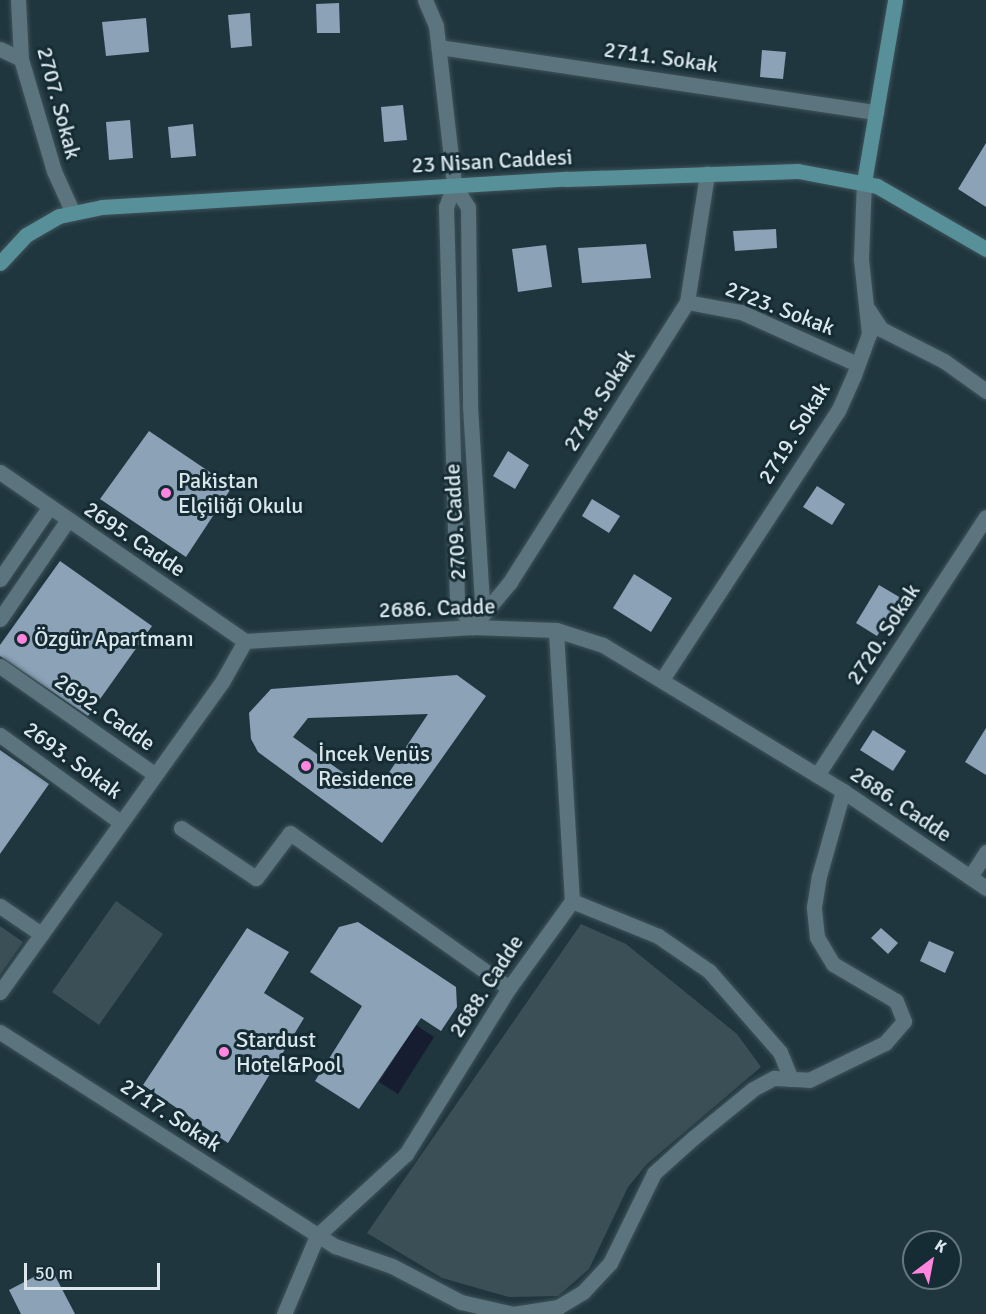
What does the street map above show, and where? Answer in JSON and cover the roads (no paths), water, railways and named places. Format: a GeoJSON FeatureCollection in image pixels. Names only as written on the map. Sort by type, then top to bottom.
{"type":"FeatureCollection","features":[{"type":"Feature","properties":{"kind":"main road"},"geometry":{"type":"LineString","coordinates":[[864,182],[895,0]]}},
{"type":"Feature","properties":{"kind":"main road","name":"23 Nisan Caddesi"},"geometry":{"type":"LineString","coordinates":[[0,263],[26,236],[73,213],[151,203],[454,185],[798,171],[864,182],[906,200],[986,249]]}},
{"type":"Feature","properties":{"kind":"street","name":"2707. Sokak"},"geometry":{"type":"LineString","coordinates":[[18,0],[21,59],[54,171],[73,213]]}},
{"type":"Feature","properties":{"kind":"street","name":"2709. Cadde"},"geometry":{"type":"LineString","coordinates":[[425,0],[439,47],[454,185],[446,207],[457,603],[473,627]]}},
{"type":"Feature","properties":{"kind":"street","name":"2711. Sokak"},"geometry":{"type":"LineString","coordinates":[[439,47],[876,112]]}},
{"type":"Feature","properties":{"kind":"street"},"geometry":{"type":"LineString","coordinates":[[0,49],[21,59]]}},
{"type":"Feature","properties":{"kind":"street","name":"2718. Sokak"},"geometry":{"type":"LineString","coordinates":[[473,627],[510,582],[687,302],[707,174]]}},
{"type":"Feature","properties":{"kind":"street","name":"2719. Sokak"},"geometry":{"type":"LineString","coordinates":[[663,678],[838,411],[855,363],[869,334],[861,259],[864,182]]}},
{"type":"Feature","properties":{"kind":"street","name":"2709. Cadde"},"geometry":{"type":"LineString","coordinates":[[454,185],[468,207],[470,406],[482,602],[473,627]]}},
{"type":"Feature","properties":{"kind":"street","name":"2723. Sokak"},"geometry":{"type":"LineString","coordinates":[[687,302],[741,312],[855,363]]}},
{"type":"Feature","properties":{"kind":"street"},"geometry":{"type":"LineString","coordinates":[[868,309],[881,328],[916,345],[986,391]]}},
{"type":"Feature","properties":{"kind":"street","name":"2695. Cadde"},"geometry":{"type":"LineString","coordinates":[[0,472],[50,506],[67,521],[245,641]]}},
{"type":"Feature","properties":{"kind":"street"},"geometry":{"type":"LineString","coordinates":[[0,579],[50,506]]}},
{"type":"Feature","properties":{"kind":"street","name":"2720. Sokak"},"geometry":{"type":"LineString","coordinates":[[817,775],[986,517]]}},
{"type":"Feature","properties":{"kind":"street"},"geometry":{"type":"LineString","coordinates":[[0,619],[67,521]]}},
{"type":"Feature","properties":{"kind":"street","name":"2686. Cadde"},"geometry":{"type":"LineString","coordinates":[[245,641],[473,627],[556,630],[603,645],[663,678],[843,791],[986,888]]}},
{"type":"Feature","properties":{"kind":"street"},"geometry":{"type":"LineString","coordinates":[[556,630],[572,901],[658,936],[709,971],[780,1052],[791,1079]]}},
{"type":"Feature","properties":{"kind":"street"},"geometry":{"type":"LineString","coordinates":[[0,992],[245,641]]}},
{"type":"Feature","properties":{"kind":"street","name":"2692. Cadde"},"geometry":{"type":"LineString","coordinates":[[0,666],[154,774]]}},
{"type":"Feature","properties":{"kind":"street","name":"2693. Sokak"},"geometry":{"type":"LineString","coordinates":[[0,735],[119,821]]}},
{"type":"Feature","properties":{"kind":"street","name":"2717. Sokak"},"geometry":{"type":"LineString","coordinates":[[0,1032],[317,1236],[392,1266],[461,1302],[513,1314],[558,1307],[583,1292],[610,1263],[654,1173],[753,1089],[774,1078],[809,1080],[885,1043],[904,1021],[896,1001],[833,964],[817,937],[813,907],[819,876],[843,791]]}},
{"type":"Feature","properties":{"kind":"street"},"geometry":{"type":"LineString","coordinates":[[181,828],[256,878],[290,832],[509,988]]}},
{"type":"Feature","properties":{"kind":"street"},"geometry":{"type":"LineString","coordinates":[[970,877],[986,852]]}},
{"type":"Feature","properties":{"kind":"street","name":"2688. Cadde"},"geometry":{"type":"LineString","coordinates":[[284,1314],[317,1236],[406,1154],[509,988],[572,901]]}},
{"type":"Feature","properties":{"kind":"street"},"geometry":{"type":"LineString","coordinates":[[0,906],[41,934]]}},
{"type":"Feature","properties":{"kind":"water"},"geometry":{"type":"Polygon","coordinates":[[[416,1025],[434,1037],[398,1094],[379,1082],[416,1025]]]}},
{"type":"Feature","properties":{"kind":"place","name":"Pakistan Elçiliği Okulu"},"geometry":{"type":"Point","coordinates":[166,493]}},
{"type":"Feature","properties":{"kind":"place","name":"Özgür Apartmanı"},"geometry":{"type":"Point","coordinates":[22,639]}},
{"type":"Feature","properties":{"kind":"place","name":"İncek Venüs Residence"},"geometry":{"type":"Point","coordinates":[306,766]}},
{"type":"Feature","properties":{"kind":"place","name":"Stardust Hotel&Pool"},"geometry":{"type":"Point","coordinates":[224,1052]}}]}
